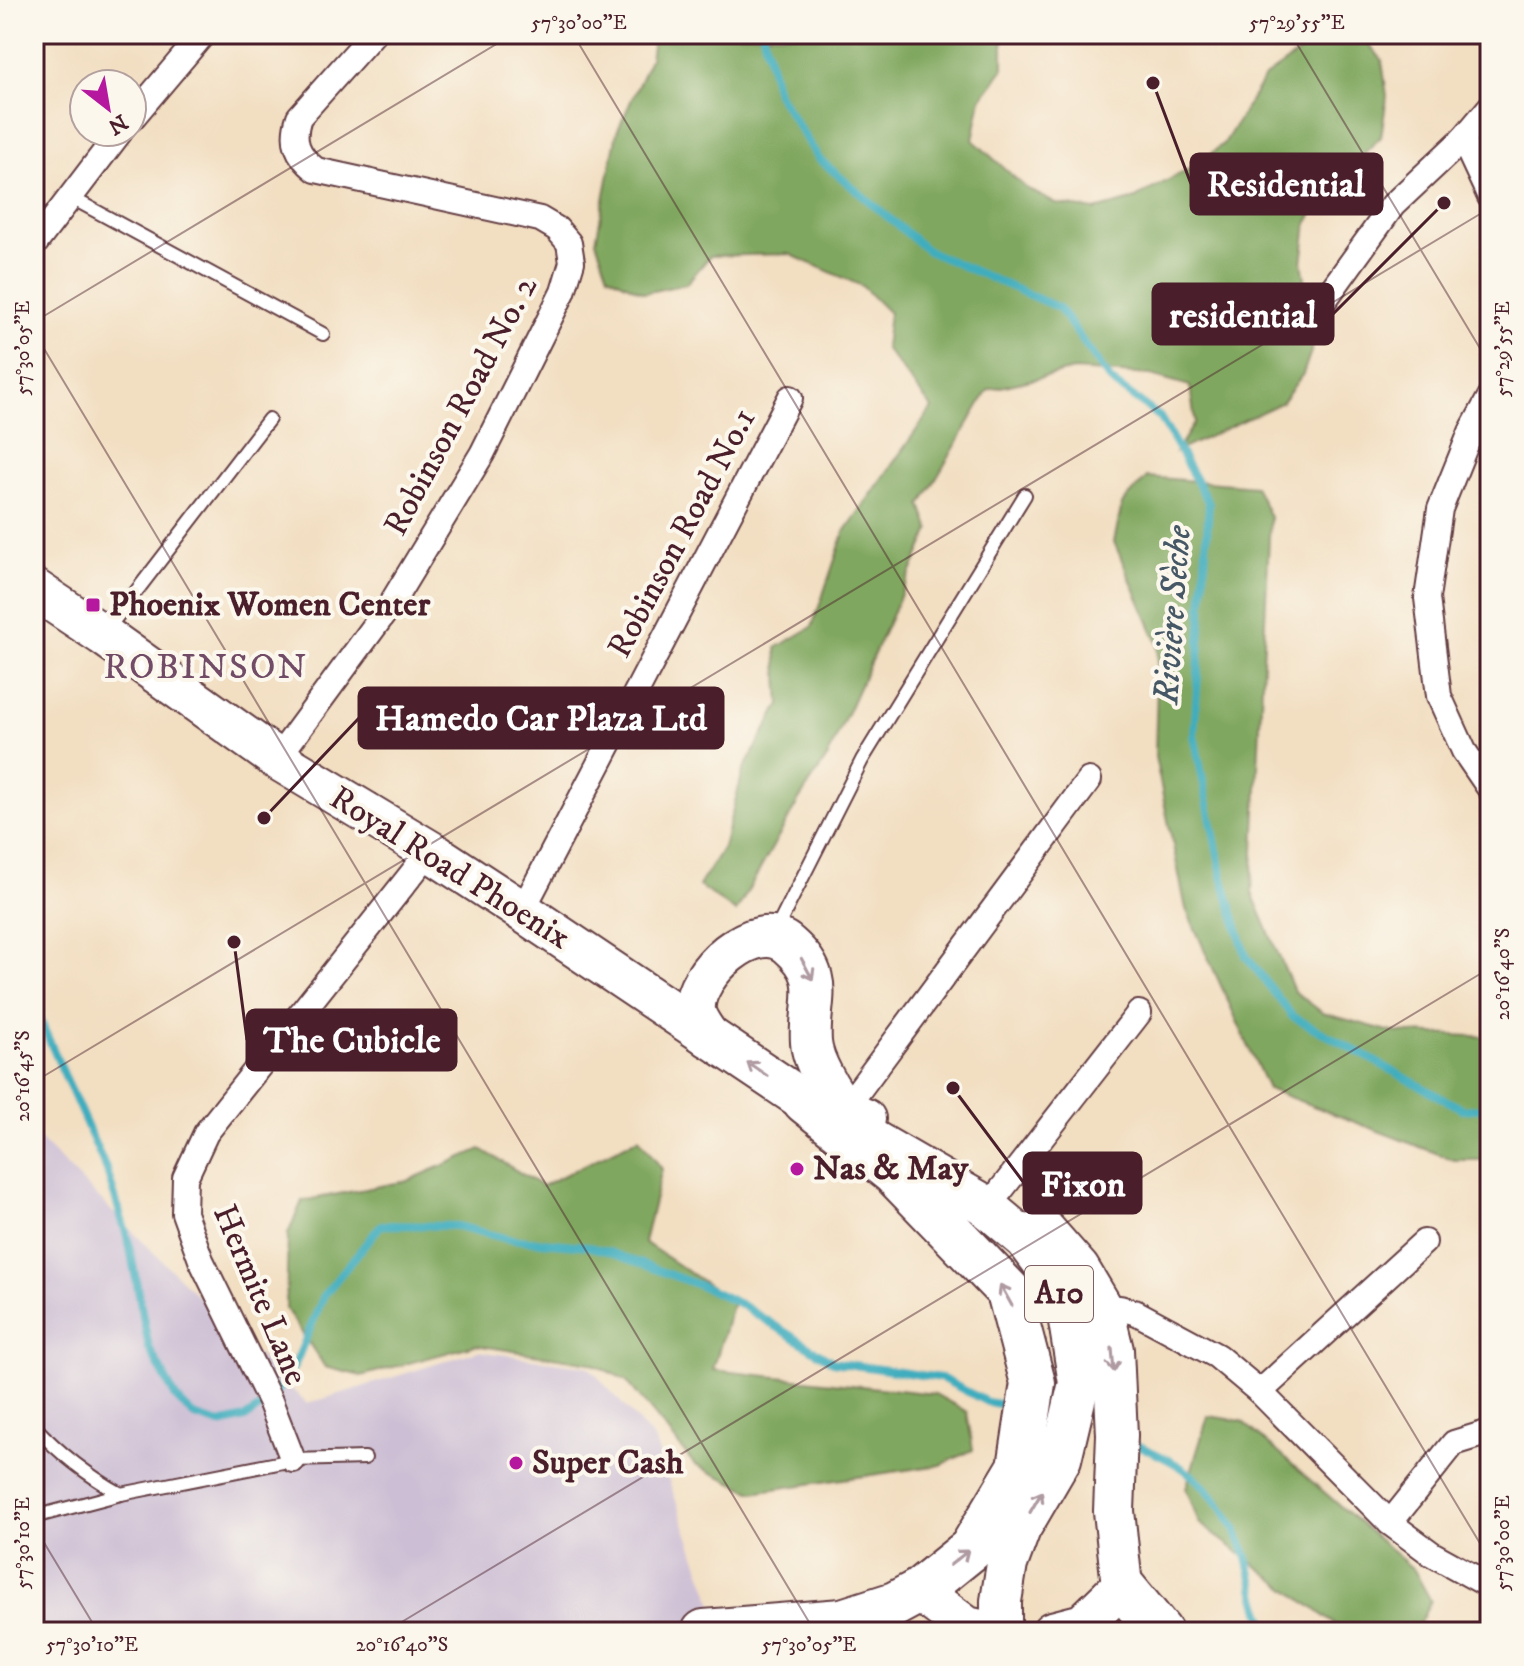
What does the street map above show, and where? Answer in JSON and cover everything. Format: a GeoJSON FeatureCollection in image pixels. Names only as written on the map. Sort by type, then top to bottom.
{"type":"FeatureCollection","features":[{"type":"Feature","properties":{"kind":"highway"},"geometry":{"type":"LineString","coordinates":[[704,1632],[842,1621],[895,1604],[919,1591],[971,1549],[1020,1467],[1033,1383],[1009,1292],[825,1105]]}},
{"type":"Feature","properties":{"kind":"highway"},"geometry":{"type":"LineString","coordinates":[[1122,1586],[1160,1632]]}},
{"type":"Feature","properties":{"kind":"main road","name":"Royal Road Phoenix"},"geometry":{"type":"LineString","coordinates":[[34,589],[277,759],[430,851],[630,983]]}},
{"type":"Feature","properties":{"kind":"main road"},"geometry":{"type":"LineString","coordinates":[[709,1037],[695,1011],[695,1002],[705,980],[728,951],[750,940],[774,935],[788,943],[805,962],[815,986],[811,1044],[820,1070],[825,1105],[1001,1190],[1047,1231],[1079,1269],[1103,1309],[1113,1350],[1117,1435],[1114,1511],[1122,1586],[1083,1624],[1052,1632]]}},
{"type":"Feature","properties":{"kind":"main road"},"geometry":{"type":"LineString","coordinates":[[630,983],[672,985],[705,980]]}},
{"type":"Feature","properties":{"kind":"main road","name":"A10"},"geometry":{"type":"LineString","coordinates":[[630,983],[709,1037],[825,1105],[998,1214],[1026,1240],[1047,1268],[1067,1309],[1079,1383],[1061,1459],[1020,1529],[1007,1564],[997,1622]]}},
{"type":"Feature","properties":{"kind":"main road"},"geometry":{"type":"LineString","coordinates":[[919,1591],[967,1627],[997,1622]]}},
{"type":"Feature","properties":{"kind":"street"},"geometry":{"type":"LineString","coordinates":[[148,99],[203,34]]}},
{"type":"Feature","properties":{"kind":"street","name":"Robinson Road No. 2"},"geometry":{"type":"LineString","coordinates":[[277,759],[391,604],[482,454],[563,292],[572,262],[569,243],[557,229],[540,219],[316,170],[304,160],[295,146],[294,131],[299,117],[373,34]]}},
{"type":"Feature","properties":{"kind":"street"},"geometry":{"type":"LineString","coordinates":[[1318,309],[1393,205],[1463,139],[1490,107]]}},
{"type":"Feature","properties":{"kind":"street"},"geometry":{"type":"LineString","coordinates":[[1463,139],[1490,197]]}},
{"type":"Feature","properties":{"kind":"street"},"geometry":{"type":"LineString","coordinates":[[34,245],[108,148]]}},
{"type":"Feature","properties":{"kind":"street"},"geometry":{"type":"LineString","coordinates":[[1490,397],[1471,432],[1440,509],[1427,598],[1439,696],[1464,751],[1490,789]]}},
{"type":"Feature","properties":{"kind":"street","name":"Robinson Road No.1"},"geometry":{"type":"LineString","coordinates":[[522,911],[790,398]]}},
{"type":"Feature","properties":{"kind":"street"},"geometry":{"type":"LineString","coordinates":[[825,1105],[1089,780]]}},
{"type":"Feature","properties":{"kind":"street","name":"Hermite Lane"},"geometry":{"type":"LineString","coordinates":[[293,1460],[270,1401],[201,1260],[184,1213],[185,1178],[206,1133],[430,851]]}},
{"type":"Feature","properties":{"kind":"street"},"geometry":{"type":"LineString","coordinates":[[1001,1190],[1139,1013]]}},
{"type":"Feature","properties":{"kind":"street"},"geometry":{"type":"LineString","coordinates":[[1260,1392],[1424,1242]]}},
{"type":"Feature","properties":{"kind":"street"},"geometry":{"type":"LineString","coordinates":[[1103,1309],[1120,1308],[1137,1313],[1217,1356],[1260,1392],[1390,1523],[1432,1554],[1490,1586]]}},
{"type":"Feature","properties":{"kind":"street"},"geometry":{"type":"LineString","coordinates":[[1390,1523],[1454,1443],[1490,1432]]}},
{"type":"Feature","properties":{"kind":"lane"},"geometry":{"type":"LineString","coordinates":[[70,197],[323,334]]}},
{"type":"Feature","properties":{"kind":"lane"},"geometry":{"type":"LineString","coordinates":[[103,635],[269,419]]}},
{"type":"Feature","properties":{"kind":"lane"},"geometry":{"type":"LineString","coordinates":[[774,935],[862,760],[1025,495]]}},
{"type":"Feature","properties":{"kind":"lane"},"geometry":{"type":"LineString","coordinates":[[34,1426],[57,1451],[85,1473],[121,1494]]}},
{"type":"Feature","properties":{"kind":"lane"},"geometry":{"type":"LineString","coordinates":[[34,1517],[121,1494],[293,1460],[365,1458]]}},
{"type":"Feature","properties":{"kind":"shaded area"},"geometry":{"type":"Polygon","coordinates":[[[34,1131],[307,1404],[478,1351],[589,1367],[654,1439],[723,1632],[34,1632],[34,1131]]]}},
{"type":"Feature","properties":{"kind":"green space"},"geometry":{"type":"Polygon","coordinates":[[[654,34],[1003,34],[1003,70],[981,99],[973,140],[1026,188],[1056,204],[1095,210],[1132,200],[1198,164],[1225,142],[1265,77],[1324,35],[1361,34],[1382,60],[1387,96],[1381,137],[1326,190],[1307,224],[1302,263],[1316,337],[1303,374],[1281,403],[1176,452],[1195,422],[1190,386],[1151,375],[1074,370],[988,390],[921,505],[930,530],[828,756],[799,800],[736,912],[699,886],[723,847],[743,771],[780,704],[776,648],[812,627],[844,533],[932,408],[885,348],[889,313],[862,286],[789,254],[710,256],[686,284],[644,293],[608,275],[596,241],[617,132],[650,59],[654,34]]]}},
{"type":"Feature","properties":{"kind":"green space"},"geometry":{"type":"Polygon","coordinates":[[[1147,477],[1255,486],[1270,517],[1252,893],[1294,991],[1323,1013],[1392,1032],[1490,1037],[1490,1160],[1454,1160],[1268,1089],[1186,909],[1155,757],[1158,643],[1114,542],[1122,504],[1147,477]]]}},
{"type":"Feature","properties":{"kind":"green space"},"geometry":{"type":"Polygon","coordinates":[[[639,1138],[662,1169],[644,1242],[733,1302],[713,1370],[935,1394],[967,1412],[973,1450],[941,1465],[753,1492],[695,1465],[626,1380],[591,1363],[475,1345],[361,1376],[325,1367],[286,1309],[288,1234],[302,1201],[407,1181],[481,1149],[542,1186],[639,1138]]]}},
{"type":"Feature","properties":{"kind":"green space"},"geometry":{"type":"Polygon","coordinates":[[[1208,1416],[1242,1421],[1414,1570],[1431,1601],[1415,1632],[1345,1632],[1199,1523],[1186,1488],[1208,1416]]]}},
{"type":"Feature","properties":{"kind":"waterway","name":"Rivière Sèche"},"geometry":{"type":"LineString","coordinates":[[763,34],[777,93],[819,159],[928,251],[1059,308],[1111,381],[1160,417],[1209,503],[1194,735],[1223,880],[1246,956],[1292,1016],[1464,1110],[1490,1107]]}},
{"type":"Feature","properties":{"kind":"waterway"},"geometry":{"type":"LineString","coordinates":[[34,1006],[107,1171],[129,1243],[149,1348],[176,1398],[194,1416],[220,1424],[245,1418],[270,1401],[294,1367],[324,1295],[381,1225],[457,1226],[508,1239],[586,1246],[609,1252],[740,1304],[833,1362],[941,1378],[987,1402],[1017,1407]]}},
{"type":"Feature","properties":{"kind":"waterway"},"geometry":{"type":"LineString","coordinates":[[1129,1441],[1185,1470],[1205,1487],[1222,1508],[1242,1543],[1258,1604],[1271,1632]]}},
{"type":"Feature","properties":{"kind":"place","name":"Residential"},"geometry":{"type":"Point","coordinates":[1153,83]}},
{"type":"Feature","properties":{"kind":"place","name":"residential"},"geometry":{"type":"Point","coordinates":[1444,203]}},
{"type":"Feature","properties":{"kind":"place","name":"Phoenix Women Center"},"geometry":{"type":"Point","coordinates":[93,605]}},
{"type":"Feature","properties":{"kind":"place","name":"Hamedo Car Plaza Ltd"},"geometry":{"type":"Point","coordinates":[264,818]}},
{"type":"Feature","properties":{"kind":"place","name":"The Cubicle"},"geometry":{"type":"Point","coordinates":[234,942]}},
{"type":"Feature","properties":{"kind":"place","name":"Fixon"},"geometry":{"type":"Point","coordinates":[953,1088]}},
{"type":"Feature","properties":{"kind":"place","name":"Nas & May"},"geometry":{"type":"Point","coordinates":[797,1169]}},
{"type":"Feature","properties":{"kind":"place","name":"Super Cash"},"geometry":{"type":"Point","coordinates":[516,1463]}},
{"type":"Feature","properties":{"kind":"district","name":"ROBINSON"},"geometry":{"type":"Point","coordinates":[206,667]}}]}
